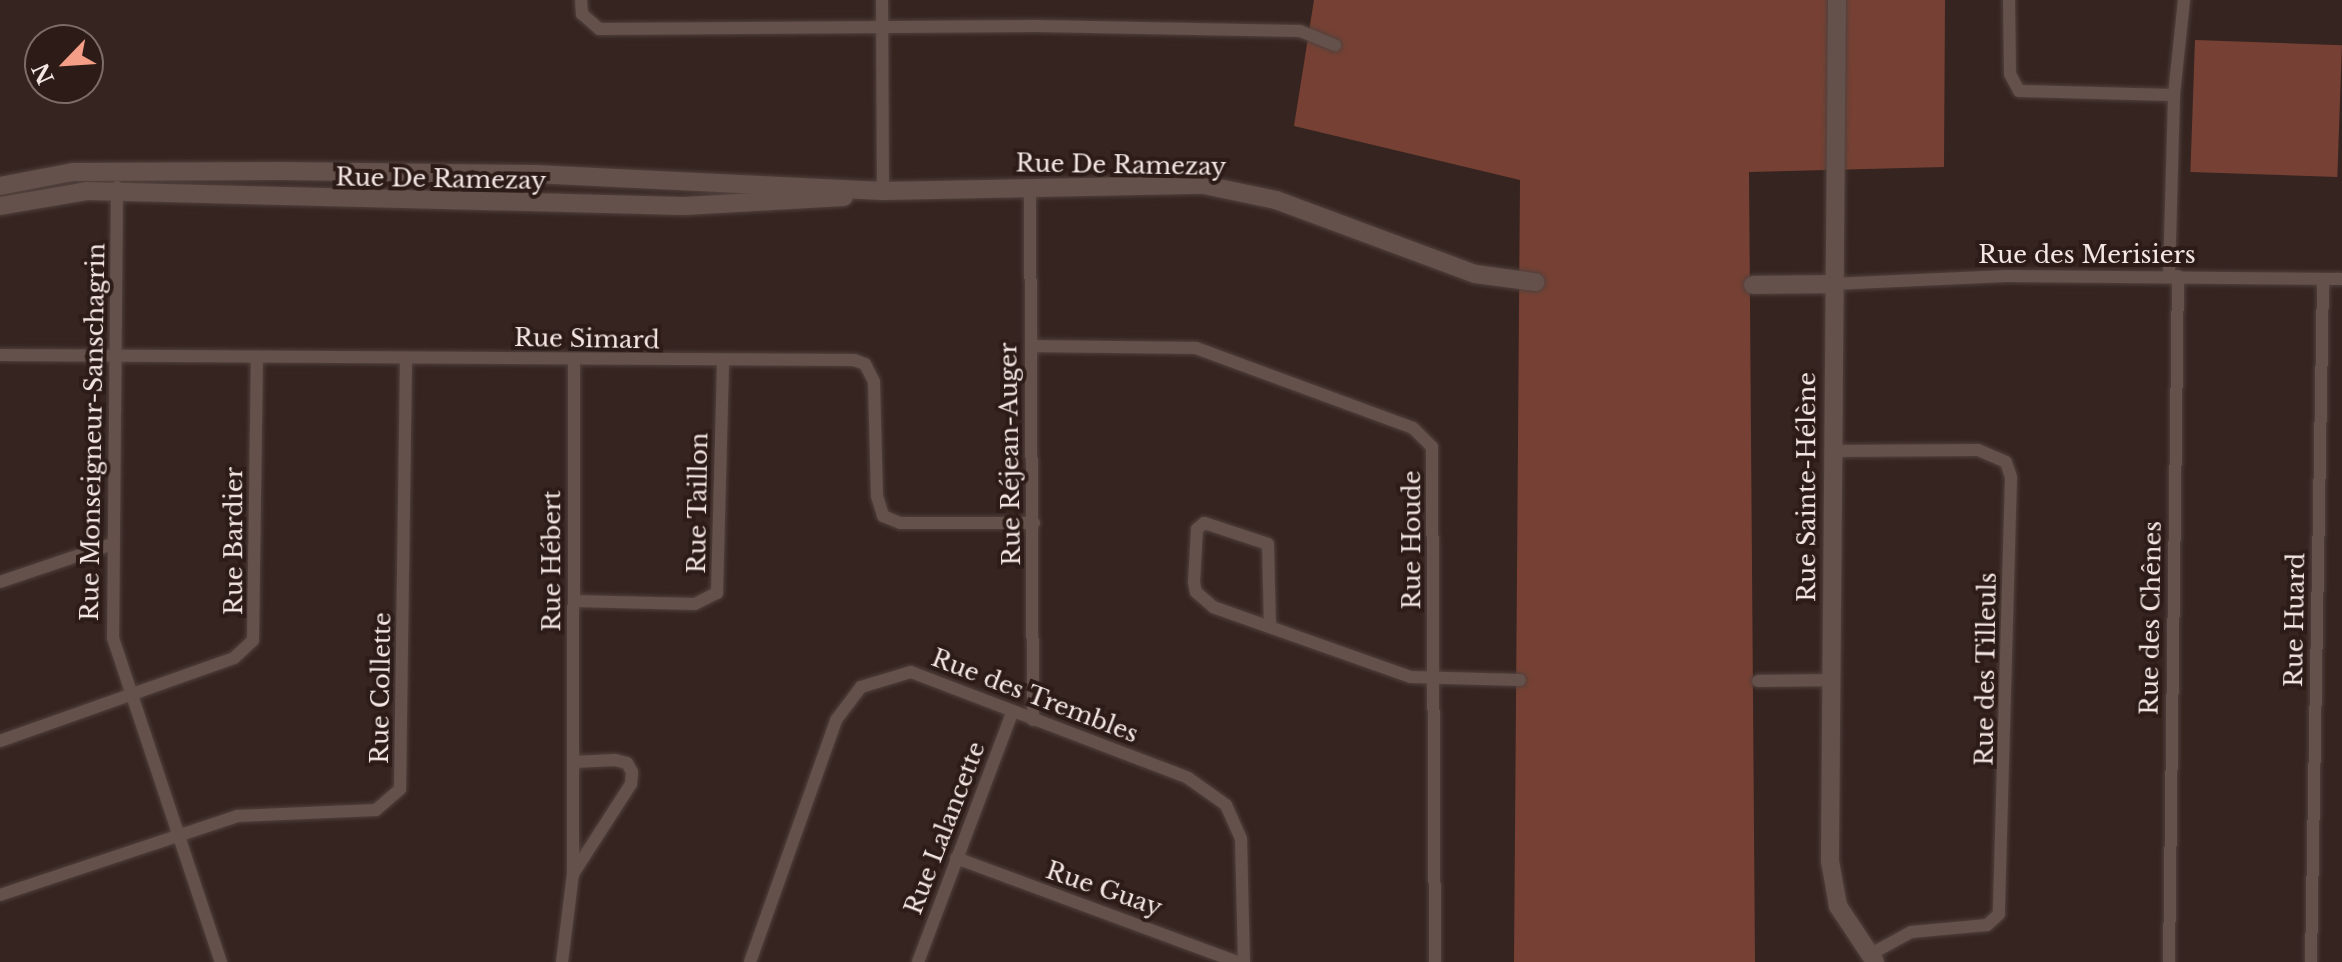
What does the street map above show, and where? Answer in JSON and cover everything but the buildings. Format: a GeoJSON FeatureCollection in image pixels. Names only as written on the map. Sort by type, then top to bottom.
{"type":"FeatureCollection","features":[{"type":"Feature","properties":{"kind":"street"},"geometry":{"type":"LineString","coordinates":[[581,0],[582,14],[599,29],[882,27],[1300,31],[1335,45]]}},
{"type":"Feature","properties":{"kind":"street"},"geometry":{"type":"LineString","coordinates":[[882,0],[883,191]]}},
{"type":"Feature","properties":{"kind":"street","name":"Rue Sainte-Hélène"},"geometry":{"type":"LineString","coordinates":[[1837,0],[1830,680],[1833,889],[1852,933],[1872,958]]}},
{"type":"Feature","properties":{"kind":"street"},"geometry":{"type":"LineString","coordinates":[[2009,0],[2010,74],[2019,91],[2174,95]]}},
{"type":"Feature","properties":{"kind":"street","name":"Rue des Chênes"},"geometry":{"type":"LineString","coordinates":[[2169,962],[2174,95],[2184,0]]}},
{"type":"Feature","properties":{"kind":"street"},"geometry":{"type":"LineString","coordinates":[[347,172],[349,201]]}},
{"type":"Feature","properties":{"kind":"street","name":"Rue De Ramezay"},"geometry":{"type":"LineString","coordinates":[[0,186],[49,174],[347,172],[560,177],[883,191],[1204,185],[1238,190],[1475,274],[1535,282]]}},
{"type":"Feature","properties":{"kind":"street","name":"Rue Monseigneur-Sanschagrin"},"geometry":{"type":"LineString","coordinates":[[117,173],[112,356],[113,638],[128,695],[221,962]]}},
{"type":"Feature","properties":{"kind":"street"},"geometry":{"type":"LineString","coordinates":[[560,177],[561,205]]}},
{"type":"Feature","properties":{"kind":"street","name":"Rue Réjean-Auger"},"geometry":{"type":"LineString","coordinates":[[1030,187],[1033,720]]}},
{"type":"Feature","properties":{"kind":"street","name":"Rue De Ramezay"},"geometry":{"type":"LineString","coordinates":[[0,206],[69,192],[561,205],[820,201],[883,191]]}},
{"type":"Feature","properties":{"kind":"street","name":"Rue des Merisiers"},"geometry":{"type":"LineString","coordinates":[[1832,284],[2174,276],[2342,279]]}},
{"type":"Feature","properties":{"kind":"street","name":"Rue Huard"},"geometry":{"type":"LineString","coordinates":[[2311,962],[2323,279]]}},
{"type":"Feature","properties":{"kind":"street"},"geometry":{"type":"LineString","coordinates":[[1753,285],[1832,284]]}},
{"type":"Feature","properties":{"kind":"street","name":"Rue Houde"},"geometry":{"type":"LineString","coordinates":[[1031,346],[1196,348],[1424,435],[1436,467],[1432,681],[1435,962]]}},
{"type":"Feature","properties":{"kind":"street","name":"Rue Simard"},"geometry":{"type":"LineString","coordinates":[[0,355],[865,364],[874,382],[877,496],[883,516],[900,523],[1034,523]]}},
{"type":"Feature","properties":{"kind":"street","name":"Rue Collette"},"geometry":{"type":"LineString","coordinates":[[0,895],[177,836],[272,811],[376,810],[400,789],[406,358]]}},
{"type":"Feature","properties":{"kind":"street","name":"Rue Bardier"},"geometry":{"type":"LineString","coordinates":[[0,741],[234,658],[253,640],[257,359]]}},
{"type":"Feature","properties":{"kind":"street","name":"Rue Hébert"},"geometry":{"type":"LineString","coordinates":[[562,962],[573,874],[574,361]]}},
{"type":"Feature","properties":{"kind":"street","name":"Rue Taillon"},"geometry":{"type":"LineString","coordinates":[[574,601],[695,604],[717,593],[723,363]]}},
{"type":"Feature","properties":{"kind":"street","name":"Rue des Tilleuls"},"geometry":{"type":"LineString","coordinates":[[1833,451],[1978,450],[2006,462],[2011,477],[1999,914],[1987,925],[1911,932],[1872,958]]}},
{"type":"Feature","properties":{"kind":"street"},"geometry":{"type":"LineString","coordinates":[[1270,627],[1268,544],[1204,523],[1197,529],[1196,592],[1213,607],[1270,627],[1432,681],[1520,680]]}},
{"type":"Feature","properties":{"kind":"street"},"geometry":{"type":"LineString","coordinates":[[0,582],[112,544]]}},
{"type":"Feature","properties":{"kind":"street","name":"Rue des Trembles"},"geometry":{"type":"LineString","coordinates":[[750,962],[836,720],[861,687],[911,672],[1188,778],[1226,805],[1241,839],[1244,962]]}},
{"type":"Feature","properties":{"kind":"street"},"geometry":{"type":"LineString","coordinates":[[1758,681],[1830,680]]}},
{"type":"Feature","properties":{"kind":"street","name":"Rue Lalancette"},"geometry":{"type":"LineString","coordinates":[[918,962],[1013,711]]}},
{"type":"Feature","properties":{"kind":"street","name":"Rue Hébert"},"geometry":{"type":"LineString","coordinates":[[573,874],[631,784],[632,772],[627,763],[615,760],[574,762]]}},
{"type":"Feature","properties":{"kind":"street","name":"Rue Guay"},"geometry":{"type":"LineString","coordinates":[[956,858],[1237,962]]}},
{"type":"Feature","properties":{"kind":"shaded area"},"geometry":{"type":"Polygon","coordinates":[[[1314,0],[1945,0],[1944,167],[1749,172],[1755,962],[1514,962],[1520,180],[1294,126],[1314,0]]]}},
{"type":"Feature","properties":{"kind":"shaded area"},"geometry":{"type":"Polygon","coordinates":[[[2195,40],[2342,45],[2337,177],[2190,172],[2195,40]]]}}]}
